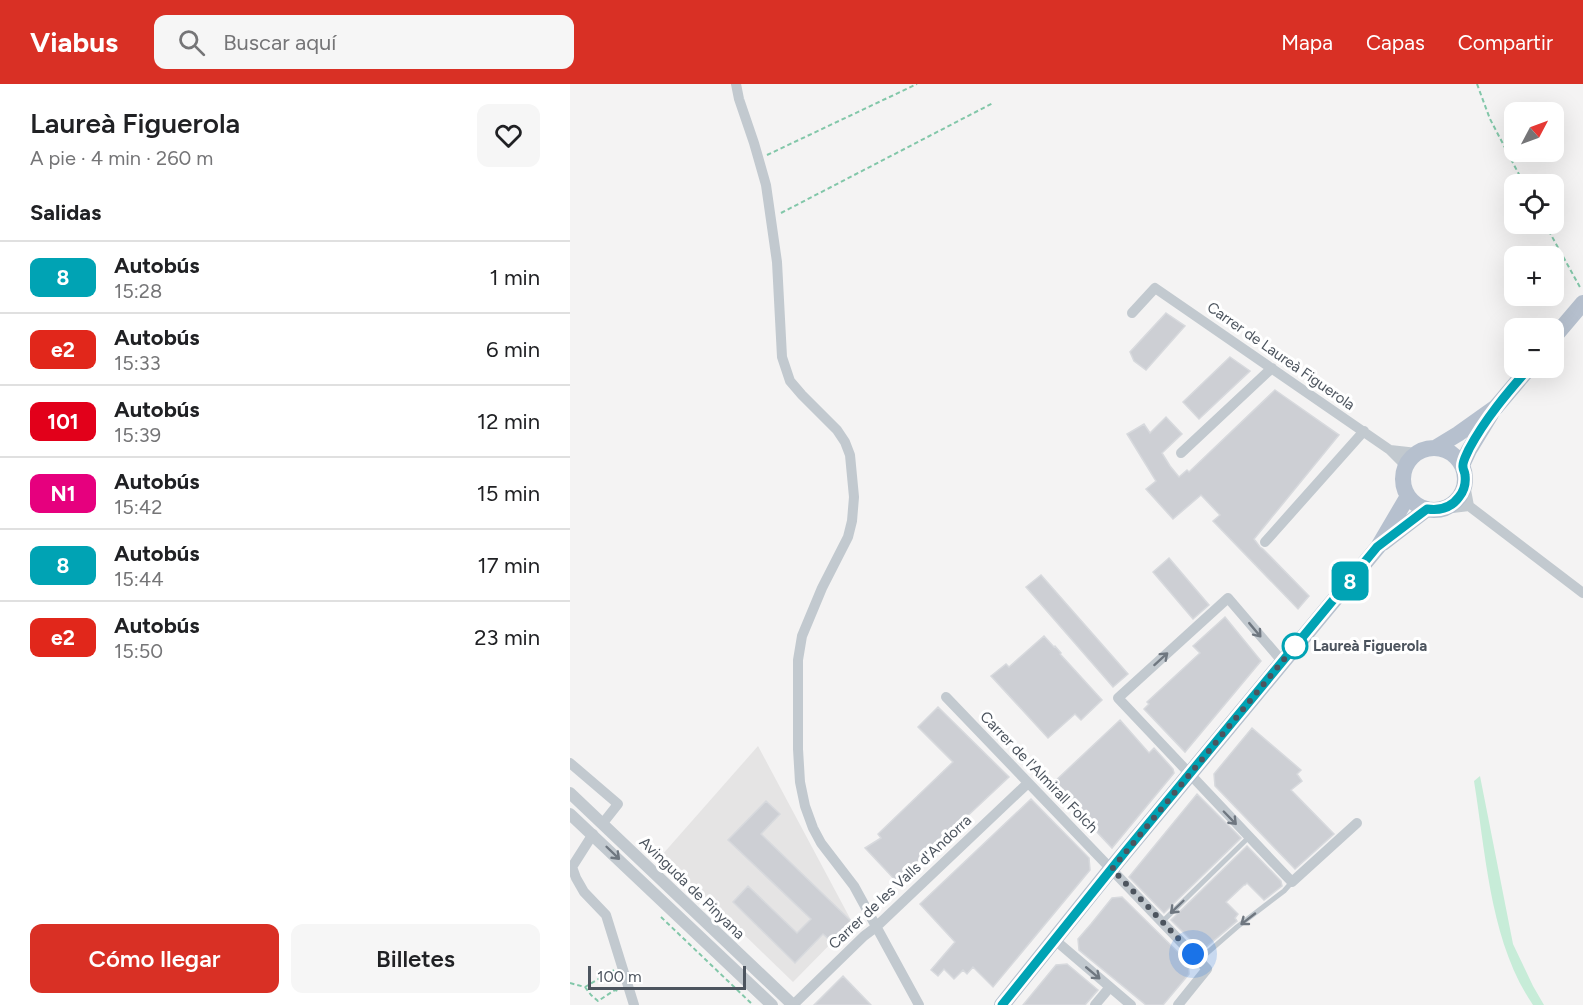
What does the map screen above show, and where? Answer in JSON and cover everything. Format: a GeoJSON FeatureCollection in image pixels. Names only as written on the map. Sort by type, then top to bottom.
{"type":"FeatureCollection","features":[{"type":"Feature","properties":{"kind":"main road"},"geometry":{"type":"LineString","coordinates":[[1564,325],[1583,303]]}},
{"type":"Feature","properties":{"kind":"main road"},"geometry":{"type":"LineString","coordinates":[[1462,465],[1496,408],[1521,378]]}},
{"type":"Feature","properties":{"kind":"main road"},"geometry":{"type":"LineString","coordinates":[[1435,448],[1496,408]]}},
{"type":"Feature","properties":{"kind":"main road"},"geometry":{"type":"LineString","coordinates":[[1377,547],[1435,509],[1458,500],[1465,485],[1462,465],[1451,453],[1435,448],[1425,449],[1411,460],[1403,476],[1404,487],[1413,502],[1435,509]]}},
{"type":"Feature","properties":{"kind":"main road"},"geometry":{"type":"LineString","coordinates":[[1002,1005],[1377,547],[1408,496]]}},
{"type":"Feature","properties":{"kind":"street"},"geometry":{"type":"LineString","coordinates":[[736,84],[766,185],[777,262],[782,357],[790,381],[837,430],[845,442],[850,455],[854,497],[848,537],[822,588],[802,636],[798,660],[800,782],[813,828],[821,843],[854,886],[919,1005]]}},
{"type":"Feature","properties":{"kind":"street","name":"Carrer de Laureà Figuerola"},"geometry":{"type":"LineString","coordinates":[[1132,313],[1155,288],[1390,450],[1411,460]]}},
{"type":"Feature","properties":{"kind":"street"},"geometry":{"type":"LineString","coordinates":[[1181,453],[1272,368]]}},
{"type":"Feature","properties":{"kind":"street"},"geometry":{"type":"LineString","coordinates":[[1265,542],[1364,431]]}},
{"type":"Feature","properties":{"kind":"street","name":"Carrer de Laureà Figuerola"},"geometry":{"type":"LineString","coordinates":[[1390,450],[1411,460]]}},
{"type":"Feature","properties":{"kind":"street"},"geometry":{"type":"LineString","coordinates":[[1465,485],[1469,506],[1583,593]]}},
{"type":"Feature","properties":{"kind":"street"},"geometry":{"type":"LineString","coordinates":[[1435,509],[1469,506]]}},
{"type":"Feature","properties":{"kind":"street"},"geometry":{"type":"LineString","coordinates":[[1282,661],[1228,598],[1118,698],[1292,882],[1357,822]]}},
{"type":"Feature","properties":{"kind":"street","name":"Carrer de l'Almirall Folch"},"geometry":{"type":"LineString","coordinates":[[946,697],[1203,965]]}},
{"type":"Feature","properties":{"kind":"street"},"geometry":{"type":"LineString","coordinates":[[570,763],[618,804],[603,823]]}},
{"type":"Feature","properties":{"kind":"street","name":"Carrer de les Valls d'Andorra"},"geometry":{"type":"LineString","coordinates":[[793,1005],[1028,783]]}},
{"type":"Feature","properties":{"kind":"street","name":"Avinguda de Pinyana"},"geometry":{"type":"LineString","coordinates":[[570,793],[793,1005]]}},
{"type":"Feature","properties":{"kind":"street","name":"Avinguda de Pinyana"},"geometry":{"type":"LineString","coordinates":[[570,814],[772,1005]]}},
{"type":"Feature","properties":{"kind":"street"},"geometry":{"type":"LineString","coordinates":[[593,834],[572,867],[584,892],[606,915],[633,1000]]}},
{"type":"Feature","properties":{"kind":"street"},"geometry":{"type":"LineString","coordinates":[[1054,940],[1131,1005]]}},
{"type":"Feature","properties":{"kind":"street"},"geometry":{"type":"LineString","coordinates":[[1178,1005],[1203,965]]}},
{"type":"Feature","properties":{"kind":"street"},"geometry":{"type":"LineString","coordinates":[[1095,1005],[1110,987]]}},
{"type":"Feature","properties":{"kind":"lane"},"geometry":{"type":"LineString","coordinates":[[1162,922],[1249,837]]}},
{"type":"Feature","properties":{"kind":"lane"},"geometry":{"type":"LineString","coordinates":[[1203,965],[1237,927],[1284,891],[1292,882]]}},
{"type":"Feature","properties":{"kind":"path"},"geometry":{"type":"LineString","coordinates":[[759,159],[917,84]]}},
{"type":"Feature","properties":{"kind":"path"},"geometry":{"type":"LineString","coordinates":[[1477,84],[1490,119],[1519,174]]}},
{"type":"Feature","properties":{"kind":"path"},"geometry":{"type":"LineString","coordinates":[[770,219],[993,103]]}},
{"type":"Feature","properties":{"kind":"path"},"geometry":{"type":"LineString","coordinates":[[1550,234],[1583,294]]}},
{"type":"Feature","properties":{"kind":"path"},"geometry":{"type":"LineString","coordinates":[[661,917],[753,1005]]}},
{"type":"Feature","properties":{"kind":"path"},"geometry":{"type":"LineString","coordinates":[[585,987],[622,967]]}},
{"type":"Feature","properties":{"kind":"path"},"geometry":{"type":"LineString","coordinates":[[570,984],[585,987],[598,1001],[615,990],[633,1000]]}},
{"type":"Feature","properties":{"kind":"shaded area"},"geometry":{"type":"Polygon","coordinates":[[[758,746],[852,922],[793,982],[662,855],[758,746]]]}},
{"type":"Feature","properties":{"kind":"green space"},"geometry":{"type":"Polygon","coordinates":[[[1480,776],[1513,944],[1544,1005],[1533,1005],[1507,954],[1499,926],[1487,868],[1474,781],[1480,776]]]}},
{"type":"Feature","properties":{"kind":"building"},"geometry":{"type":"Polygon","coordinates":[[[1166,313],[1185,326],[1146,370],[1134,361],[1130,352],[1166,313]]]}},
{"type":"Feature","properties":{"kind":"building"},"geometry":{"type":"Polygon","coordinates":[[[1230,357],[1250,371],[1199,419],[1183,402],[1230,357]]]}},
{"type":"Feature","properties":{"kind":"building"},"geometry":{"type":"Polygon","coordinates":[[[1275,390],[1339,435],[1254,539],[1309,596],[1298,609],[1213,521],[1220,515],[1201,495],[1173,519],[1146,489],[1156,481],[1127,434],[1144,424],[1150,433],[1166,417],[1182,434],[1162,453],[1179,477],[1187,470],[1189,472],[1275,390]]]}},
{"type":"Feature","properties":{"kind":"building"},"geometry":{"type":"Polygon","coordinates":[[[1169,558],[1209,605],[1193,619],[1153,572],[1169,558]]]}},
{"type":"Feature","properties":{"kind":"building"},"geometry":{"type":"Polygon","coordinates":[[[1041,575],[1128,674],[1113,687],[1026,587],[1041,575]]]}},
{"type":"Feature","properties":{"kind":"building"},"geometry":{"type":"Polygon","coordinates":[[[1225,617],[1261,661],[1185,752],[1144,709],[1149,704],[1147,702],[1200,653],[1193,646],[1225,617]]]}},
{"type":"Feature","properties":{"kind":"building"},"geometry":{"type":"Polygon","coordinates":[[[1044,636],[1102,700],[1081,720],[1075,714],[1048,738],[991,676],[1006,664],[1009,667],[1044,636]]]}},
{"type":"Feature","properties":{"kind":"building"},"geometry":{"type":"Polygon","coordinates":[[[938,707],[1009,777],[897,882],[865,848],[881,838],[878,834],[953,762],[918,727],[938,707]]]}},
{"type":"Feature","properties":{"kind":"building"},"geometry":{"type":"Polygon","coordinates":[[[1120,720],[1149,753],[1154,748],[1174,773],[1112,848],[1052,784],[1120,720]]]}},
{"type":"Feature","properties":{"kind":"building"},"geometry":{"type":"Polygon","coordinates":[[[1252,728],[1301,770],[1297,774],[1302,781],[1291,790],[1334,834],[1295,869],[1215,786],[1214,774],[1252,728]]]}},
{"type":"Feature","properties":{"kind":"building"},"geometry":{"type":"Polygon","coordinates":[[[1197,794],[1241,838],[1164,913],[1129,877],[1197,794]]]}},
{"type":"Feature","properties":{"kind":"building"},"geometry":{"type":"Polygon","coordinates":[[[1031,799],[1089,858],[1090,870],[993,987],[973,967],[967,974],[963,970],[954,979],[944,969],[938,976],[931,970],[955,942],[920,904],[1031,799]]]}},
{"type":"Feature","properties":{"kind":"building"},"geometry":{"type":"Polygon","coordinates":[[[766,801],[780,814],[761,834],[852,922],[832,942],[823,934],[795,963],[733,902],[748,886],[797,933],[811,919],[728,840],[766,801]]]}},
{"type":"Feature","properties":{"kind":"building"},"geometry":{"type":"Polygon","coordinates":[[[1247,846],[1281,881],[1282,886],[1264,900],[1247,883],[1244,885],[1226,902],[1238,914],[1235,918],[1237,921],[1205,948],[1199,948],[1171,920],[1247,846]]]}},
{"type":"Feature","properties":{"kind":"building"},"geometry":{"type":"Polygon","coordinates":[[[1122,897],[1188,962],[1189,974],[1163,1005],[1146,1005],[1079,950],[1078,939],[1112,898],[1122,897]]]}},
{"type":"Feature","properties":{"kind":"building"},"geometry":{"type":"Polygon","coordinates":[[[1067,964],[1098,990],[1085,1005],[1023,1005],[1056,965],[1067,964]]]}},
{"type":"Feature","properties":{"kind":"building"},"geometry":{"type":"Polygon","coordinates":[[[843,976],[871,1005],[814,1005],[843,976]]]}},
{"type":"Feature","properties":{"kind":"bus line","name":"8"},"geometry":{"type":"LineString","coordinates":[[1002,1005],[1377,547],[1427,509],[1444,509],[1458,500],[1465,485],[1462,465],[1469,450],[1496,408],[1521,378]]}},
{"type":"Feature","properties":{"kind":"place","name":"Laureà Figuerola"},"geometry":{"type":"Point","coordinates":[1295,646]}},
{"type":"Feature","properties":{"kind":"route"},"geometry":{"type":"LineString","coordinates":[[1193,954],[1112,869],[1295,646]]}}]}
